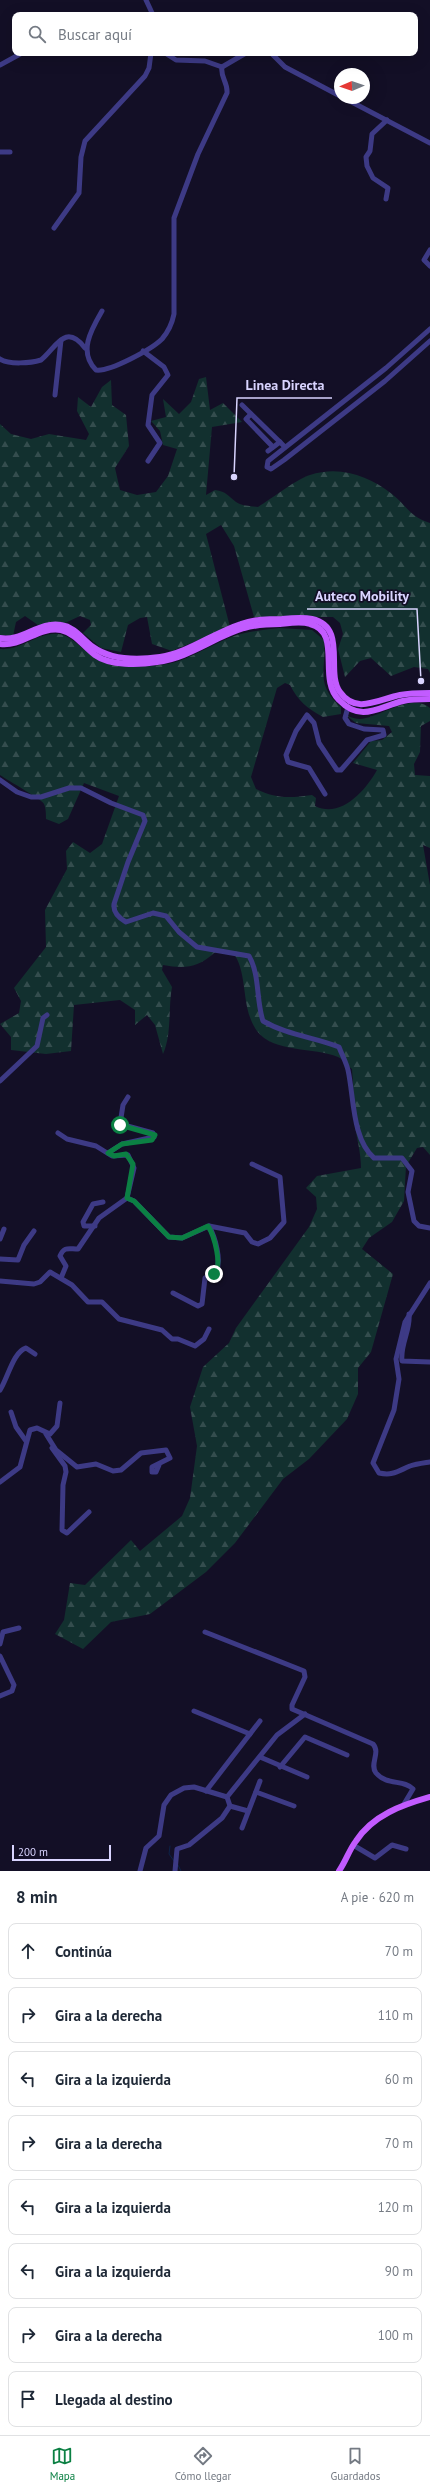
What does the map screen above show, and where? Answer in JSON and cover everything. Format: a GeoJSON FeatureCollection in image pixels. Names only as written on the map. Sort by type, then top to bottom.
{"type":"FeatureCollection","features":[{"type":"Feature","properties":{"kind":"main road"},"geometry":{"type":"LineString","coordinates":[[0,638],[12,638],[45,626],[62,625],[72,629],[92,647],[107,655],[146,658],[172,654],[249,621],[311,618],[323,624],[332,637],[335,649],[334,682],[339,692],[348,700],[359,705],[371,704],[398,695],[430,693]]}},
{"type":"Feature","properties":{"kind":"main road"},"geometry":{"type":"LineString","coordinates":[[0,644],[12,644],[44,631],[60,630],[70,633],[95,655],[104,660],[148,663],[180,657],[245,628],[291,623],[311,624],[318,628],[327,639],[330,653],[330,687],[338,700],[348,707],[367,713],[378,711],[404,701],[430,699]]}},
{"type":"Feature","properties":{"kind":"main road"},"geometry":{"type":"LineString","coordinates":[[339,1871],[353,1845],[368,1826],[404,1804],[430,1797]]}},
{"type":"Feature","properties":{"kind":"street"},"geometry":{"type":"LineString","coordinates":[[146,0],[152,12]]}},
{"type":"Feature","properties":{"kind":"street"},"geometry":{"type":"LineString","coordinates":[[0,65],[16,56]]}},
{"type":"Feature","properties":{"kind":"street"},"geometry":{"type":"LineString","coordinates":[[54,228],[78,193],[80,157],[85,141],[145,76],[148,71],[151,56]]}},
{"type":"Feature","properties":{"kind":"street"},"geometry":{"type":"LineString","coordinates":[[170,56],[176,60],[205,61],[222,67],[241,56]]}},
{"type":"Feature","properties":{"kind":"street"},"geometry":{"type":"LineString","coordinates":[[274,56],[285,67],[334,93]]}},
{"type":"Feature","properties":{"kind":"street"},"geometry":{"type":"LineString","coordinates":[[0,359],[11,362],[42,360],[56,341],[76,338],[85,348],[92,367],[100,370],[108,369],[143,351],[161,339],[173,320],[174,218],[198,154],[227,93],[227,82],[221,72],[222,67]]}},
{"type":"Feature","properties":{"kind":"street"},"geometry":{"type":"LineString","coordinates":[[356,104],[430,143]]}},
{"type":"Feature","properties":{"kind":"street"},"geometry":{"type":"LineString","coordinates":[[386,199],[388,188],[373,178],[367,166],[366,157],[370,151],[372,134],[387,120]]}},
{"type":"Feature","properties":{"kind":"street"},"geometry":{"type":"LineString","coordinates":[[0,152],[10,152]]}},
{"type":"Feature","properties":{"kind":"street"},"geometry":{"type":"LineString","coordinates":[[430,250],[424,260],[430,266]]}},
{"type":"Feature","properties":{"kind":"street"},"geometry":{"type":"LineString","coordinates":[[85,348],[91,330],[102,311]]}},
{"type":"Feature","properties":{"kind":"street"},"geometry":{"type":"LineString","coordinates":[[430,329],[380,373],[268,461],[268,468],[271,469],[278,464],[356,404],[430,341]]}},
{"type":"Feature","properties":{"kind":"street"},"geometry":{"type":"LineString","coordinates":[[55,395],[62,340]]}},
{"type":"Feature","properties":{"kind":"street"},"geometry":{"type":"LineString","coordinates":[[143,351],[164,367],[168,375],[152,395],[148,425],[160,443],[148,461]]}},
{"type":"Feature","properties":{"kind":"street"},"geometry":{"type":"LineString","coordinates":[[242,406],[285,447]]}},
{"type":"Feature","properties":{"kind":"street"},"geometry":{"type":"LineString","coordinates":[[251,414],[246,419],[273,447]]}},
{"type":"Feature","properties":{"kind":"street"},"geometry":{"type":"LineString","coordinates":[[268,451],[280,442]]}},
{"type":"Feature","properties":{"kind":"street"},"geometry":{"type":"LineString","coordinates":[[325,794],[309,768],[288,762],[286,754],[296,731],[307,715],[314,723],[319,743],[337,770],[341,770],[367,740],[384,735],[383,730],[364,729],[349,724],[345,718],[348,707]]}},
{"type":"Feature","properties":{"kind":"street"},"geometry":{"type":"LineString","coordinates":[[0,780],[17,792],[31,797],[42,797],[69,788],[81,788],[111,803],[143,815],[145,821],[128,862],[114,904],[114,909],[117,915],[126,922],[153,914],[166,916],[179,932],[197,947],[249,956],[253,967],[258,1002],[263,1021],[279,1030],[311,1037],[339,1047],[348,1072],[352,1107],[368,1153],[374,1158],[402,1158],[407,1162],[412,1171],[408,1192],[414,1220],[419,1226],[430,1228]]}},
{"type":"Feature","properties":{"kind":"street"},"geometry":{"type":"LineString","coordinates":[[0,1081],[37,1046],[43,1018],[48,1015]]}},
{"type":"Feature","properties":{"kind":"street"},"geometry":{"type":"LineString","coordinates":[[108,1153],[122,1144],[154,1137],[153,1133],[120,1125],[123,1105],[128,1097]]}},
{"type":"Feature","properties":{"kind":"street"},"geometry":{"type":"LineString","coordinates":[[58,1133],[67,1139],[96,1146],[114,1156],[126,1154],[133,1164],[127,1198],[103,1215],[78,1250],[62,1250],[60,1256],[66,1266],[61,1278]]}},
{"type":"Feature","properties":{"kind":"street"},"geometry":{"type":"LineString","coordinates":[[127,1198],[134,1201],[169,1237],[182,1238],[208,1226],[245,1233],[252,1242],[258,1244],[270,1238],[280,1229],[284,1222],[280,1177],[252,1164]]}},
{"type":"Feature","properties":{"kind":"street"},"geometry":{"type":"LineString","coordinates":[[95,1226],[84,1226],[83,1222],[93,1204],[103,1202]]}},
{"type":"Feature","properties":{"kind":"street"},"geometry":{"type":"LineString","coordinates":[[173,1293],[198,1306],[202,1304],[205,1278],[216,1272],[218,1268],[216,1250],[208,1226]]}},
{"type":"Feature","properties":{"kind":"street"},"geometry":{"type":"LineString","coordinates":[[0,1239],[4,1229]]}},
{"type":"Feature","properties":{"kind":"street"},"geometry":{"type":"LineString","coordinates":[[0,1259],[18,1260],[24,1245],[34,1231]]}},
{"type":"Feature","properties":{"kind":"street"},"geometry":{"type":"LineString","coordinates":[[0,1281],[34,1284],[40,1282],[48,1272],[72,1285],[88,1302],[102,1302],[119,1319],[162,1330],[172,1339],[178,1339],[196,1346],[204,1338],[209,1329]]}},
{"type":"Feature","properties":{"kind":"street"},"geometry":{"type":"LineString","coordinates":[[430,1283],[409,1313],[396,1359],[399,1379],[394,1410],[373,1463],[375,1470],[387,1474],[396,1474],[411,1466],[430,1462]]}},
{"type":"Feature","properties":{"kind":"street"},"geometry":{"type":"LineString","coordinates":[[409,1313],[410,1320],[401,1349],[402,1361],[430,1362]]}},
{"type":"Feature","properties":{"kind":"street"},"geometry":{"type":"LineString","coordinates":[[0,1390],[8,1378],[14,1359],[19,1351],[26,1348],[35,1354]]}},
{"type":"Feature","properties":{"kind":"street"},"geometry":{"type":"LineString","coordinates":[[46,1434],[52,1432],[57,1426],[60,1403]]}},
{"type":"Feature","properties":{"kind":"street"},"geometry":{"type":"LineString","coordinates":[[11,1412],[16,1427],[26,1441]]}},
{"type":"Feature","properties":{"kind":"street"},"geometry":{"type":"LineString","coordinates":[[0,1482],[20,1467],[26,1441],[33,1428],[37,1428],[46,1434],[66,1472],[63,1485],[62,1530],[67,1533],[89,1512]]}},
{"type":"Feature","properties":{"kind":"street"},"geometry":{"type":"LineString","coordinates":[[52,1445],[77,1467],[96,1464],[113,1471],[123,1469],[141,1453],[166,1450],[170,1458],[159,1465]]}},
{"type":"Feature","properties":{"kind":"street"},"geometry":{"type":"LineString","coordinates":[[0,1644],[3,1632],[19,1628]]}},
{"type":"Feature","properties":{"kind":"street"},"geometry":{"type":"LineString","coordinates":[[205,1632],[304,1672],[305,1677],[292,1707],[373,1744],[376,1750],[374,1767],[376,1773],[389,1782],[404,1784],[413,1789],[404,1804]]}},
{"type":"Feature","properties":{"kind":"street"},"geometry":{"type":"LineString","coordinates":[[0,1656],[14,1685],[12,1691],[0,1696]]}},
{"type":"Feature","properties":{"kind":"street"},"geometry":{"type":"LineString","coordinates":[[194,1711],[250,1734]]}},
{"type":"Feature","properties":{"kind":"street"},"geometry":{"type":"LineString","coordinates":[[227,1797],[277,1735],[305,1714]]}},
{"type":"Feature","properties":{"kind":"street"},"geometry":{"type":"LineString","coordinates":[[206,1791],[260,1721]]}},
{"type":"Feature","properties":{"kind":"street"},"geometry":{"type":"LineString","coordinates":[[280,1767],[305,1737],[347,1755]]}},
{"type":"Feature","properties":{"kind":"street"},"geometry":{"type":"LineString","coordinates":[[260,1757],[280,1767],[307,1777]]}},
{"type":"Feature","properties":{"kind":"street"},"geometry":{"type":"LineString","coordinates":[[242,1828],[260,1781]]}},
{"type":"Feature","properties":{"kind":"street"},"geometry":{"type":"LineString","coordinates":[[140,1871],[146,1848],[159,1836],[168,1798],[176,1792],[190,1787],[227,1797]]}},
{"type":"Feature","properties":{"kind":"street"},"geometry":{"type":"LineString","coordinates":[[256,1792],[294,1806]]}},
{"type":"Feature","properties":{"kind":"street"},"geometry":{"type":"LineString","coordinates":[[227,1797],[230,1806]]}},
{"type":"Feature","properties":{"kind":"street"},"geometry":{"type":"LineString","coordinates":[[230,1806],[248,1811]]}},
{"type":"Feature","properties":{"kind":"street"},"geometry":{"type":"LineString","coordinates":[[175,1871],[177,1864],[177,1849],[189,1845],[222,1818],[230,1806]]}},
{"type":"Feature","properties":{"kind":"street"},"geometry":{"type":"LineString","coordinates":[[353,1845],[374,1858],[392,1844],[406,1849]]}},
{"type":"Feature","properties":{"kind":"green space"},"geometry":{"type":"Polygon","coordinates":[[[206,377],[210,410],[223,403],[242,422],[212,427],[206,495],[215,490],[227,494],[238,503],[258,507],[305,477],[321,472],[343,472],[364,477],[374,482],[397,498],[418,518],[430,523],[430,673],[428,669],[414,667],[391,676],[371,658],[360,661],[345,677],[338,649],[343,634],[340,623],[333,617],[254,617],[234,546],[221,525],[206,534],[230,627],[172,651],[152,644],[147,617],[140,618],[128,625],[121,652],[101,648],[83,633],[91,625],[90,620],[80,616],[65,623],[56,622],[38,625],[25,616],[16,622],[13,636],[0,635],[0,424],[11,434],[31,439],[49,434],[86,440],[89,434],[77,411],[78,397],[91,407],[102,387],[111,380],[112,405],[126,415],[129,446],[115,468],[120,490],[137,495],[156,492],[168,476],[177,449],[163,445],[160,431],[151,421],[166,417],[163,399],[179,414],[191,402],[199,379],[206,377]]]}},
{"type":"Feature","properties":{"kind":"green space"},"geometry":{"type":"Polygon","coordinates":[[[279,628],[312,630],[324,640],[325,683],[327,691],[341,707],[341,714],[323,717],[304,704],[290,685],[285,683],[277,688],[251,777],[256,789],[270,795],[284,797],[312,795],[316,798],[315,806],[325,809],[334,809],[343,806],[359,794],[377,770],[353,763],[371,741],[382,740],[392,732],[389,726],[356,723],[347,716],[358,719],[368,718],[395,707],[414,703],[422,704],[430,708],[430,721],[421,726],[420,752],[414,764],[415,775],[430,776],[430,848],[423,845],[430,885],[430,1155],[423,1147],[417,1148],[406,1166],[404,1201],[392,1222],[369,1238],[362,1249],[393,1274],[371,1352],[358,1368],[358,1394],[347,1419],[309,1459],[283,1479],[235,1543],[206,1572],[150,1614],[111,1622],[83,1649],[55,1634],[64,1620],[70,1583],[85,1585],[131,1540],[140,1551],[182,1516],[190,1498],[197,1446],[190,1407],[203,1367],[229,1343],[236,1328],[309,1227],[317,1209],[316,1197],[306,1188],[317,1176],[361,1168],[361,1162],[355,1125],[352,1069],[338,1057],[284,1046],[273,1043],[264,1038],[257,1031],[248,1012],[241,971],[233,952],[214,953],[202,962],[190,966],[178,967],[163,965],[162,970],[172,987],[168,1038],[163,1054],[155,1025],[147,1015],[135,1025],[135,1010],[120,1000],[74,1005],[71,1051],[46,1054],[11,1050],[11,1037],[0,1024],[19,1013],[21,1001],[14,988],[46,947],[45,910],[67,869],[66,851],[73,842],[90,853],[102,844],[119,796],[84,783],[68,819],[59,824],[46,819],[45,807],[42,802],[0,775],[0,649],[8,649],[43,636],[58,634],[71,639],[91,655],[108,664],[118,666],[148,666],[179,661],[237,635],[279,628]]]}},
{"type":"Feature","properties":{"kind":"waterway"},"geometry":{"type":"LineString","coordinates":[[170,1846],[169,1854],[174,1861]]}},
{"type":"Feature","properties":{"kind":"waterway"},"geometry":{"type":"LineString","coordinates":[[178,1865],[181,1871]]}},
{"type":"Feature","properties":{"kind":"place","name":"Linea Directa"},"geometry":{"type":"Point","coordinates":[234,477]}},
{"type":"Feature","properties":{"kind":"place","name":"Auteco Mobility"},"geometry":{"type":"Point","coordinates":[421,681]}},
{"type":"Feature","properties":{"kind":"route"},"geometry":{"type":"LineString","coordinates":[[120,1125],[132,1127],[145,1132],[153,1133],[155,1135],[152,1140],[122,1144],[108,1153],[114,1156],[126,1154],[129,1156],[133,1164],[134,1168],[127,1192],[127,1198],[134,1201],[142,1212],[169,1237],[182,1238],[208,1226],[212,1231],[218,1258],[218,1268],[214,1274]]}}]}
